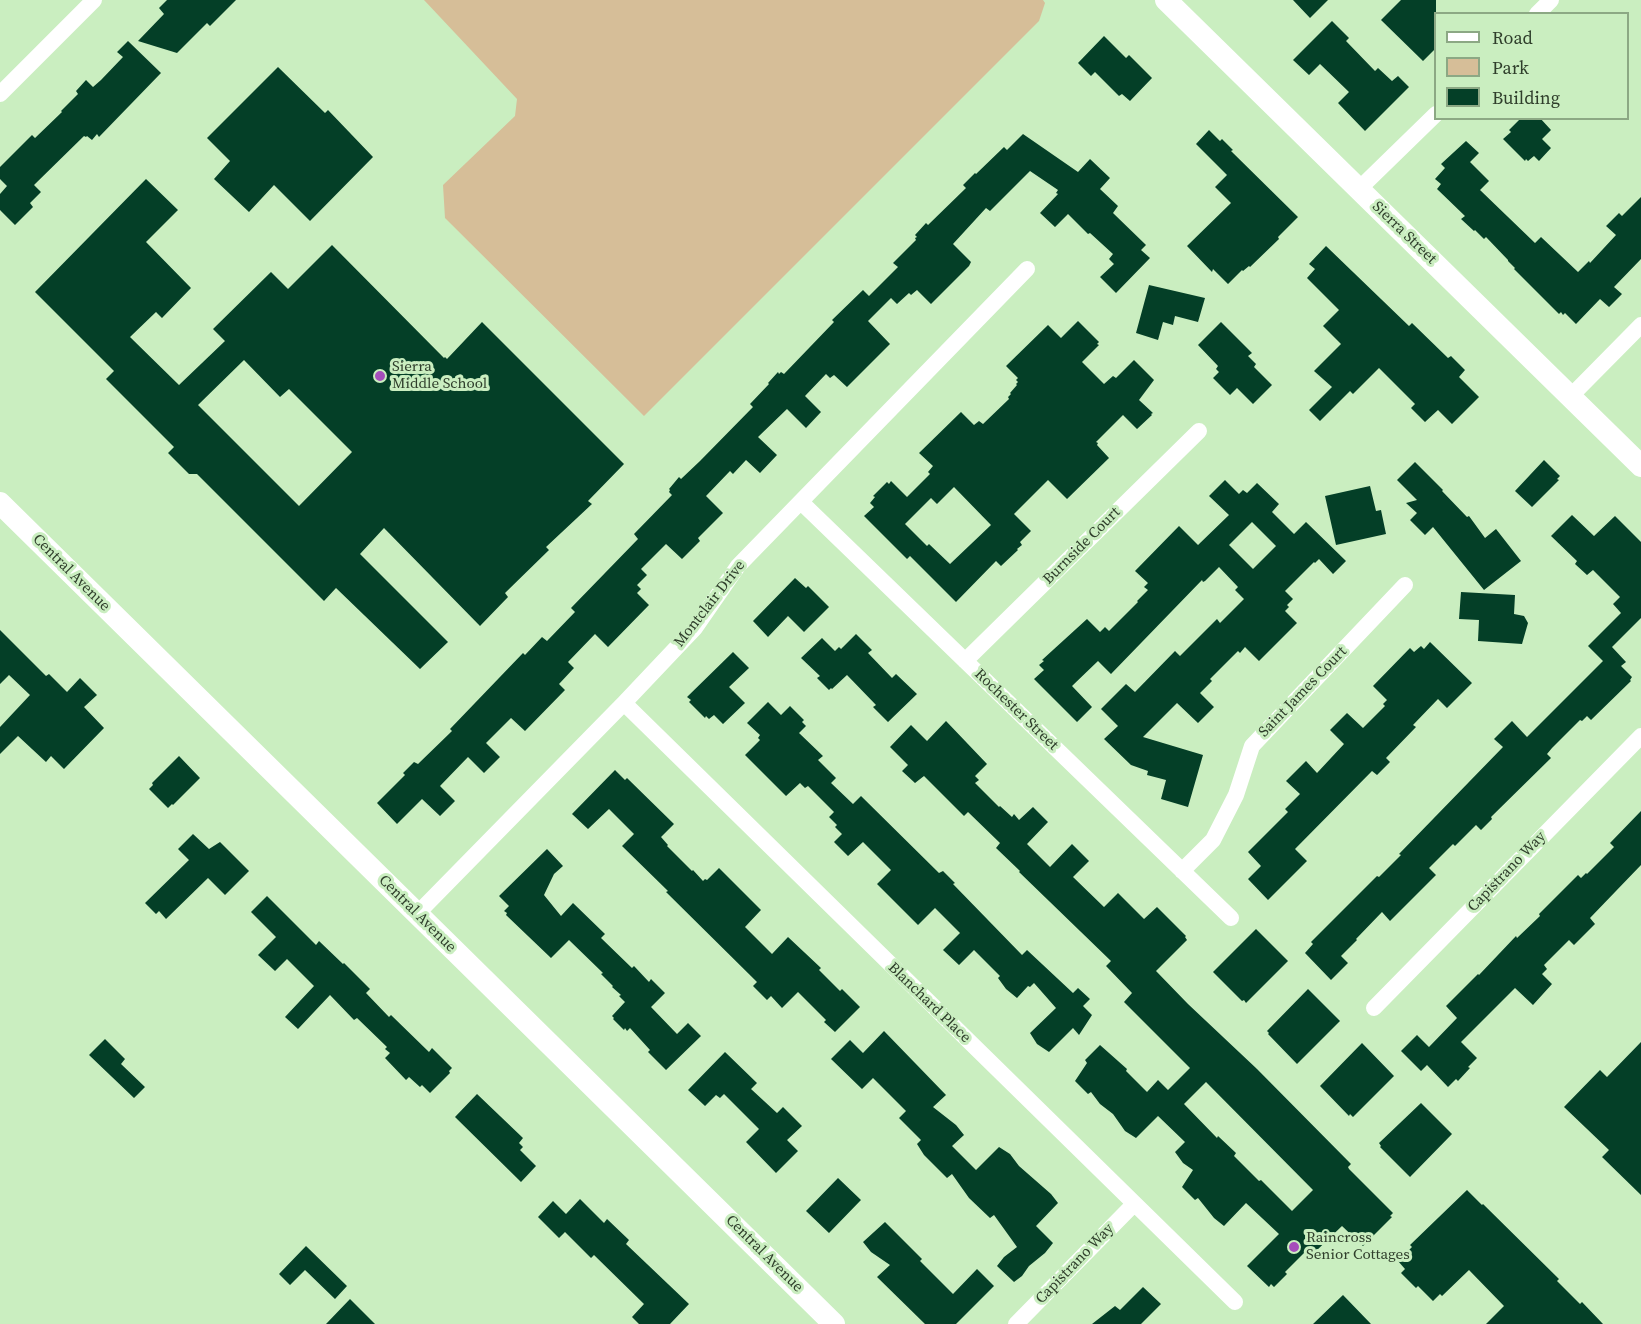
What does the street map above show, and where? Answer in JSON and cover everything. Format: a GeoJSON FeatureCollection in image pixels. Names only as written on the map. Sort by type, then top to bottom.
{"type":"FeatureCollection","features":[{"type":"Feature","properties":{"kind":"main road","name":"Sierra Street"},"geometry":{"type":"LineString","coordinates":[[1166,0],[1641,466]]}},
{"type":"Feature","properties":{"kind":"main road","name":"Central Avenue"},"geometry":{"type":"LineString","coordinates":[[0,503],[834,1324]]}},
{"type":"Feature","properties":{"kind":"street"},"geometry":{"type":"LineString","coordinates":[[0,94],[94,0]]}},
{"type":"Feature","properties":{"kind":"street"},"geometry":{"type":"LineString","coordinates":[[1539,12],[1551,0]]}},
{"type":"Feature","properties":{"kind":"street"},"geometry":{"type":"LineString","coordinates":[[1359,189],[1434,116]]}},
{"type":"Feature","properties":{"kind":"street","name":"Montclair Drive"},"geometry":{"type":"LineString","coordinates":[[417,914],[624,703],[694,628],[738,566],[1027,269]]}},
{"type":"Feature","properties":{"kind":"street"},"geometry":{"type":"LineString","coordinates":[[1570,396],[1641,325]]}},
{"type":"Feature","properties":{"kind":"street","name":"Burnside Court"},"geometry":{"type":"LineString","coordinates":[[966,661],[1199,430]]}},
{"type":"Feature","properties":{"kind":"street","name":"Rochester Street"},"geometry":{"type":"LineString","coordinates":[[801,502],[1231,918]]}},
{"type":"Feature","properties":{"kind":"street","name":"Saint James Court"},"geometry":{"type":"LineString","coordinates":[[1182,871],[1213,840],[1236,795],[1252,746],[1405,585]]}},
{"type":"Feature","properties":{"kind":"street","name":"Blanchard Place"},"geometry":{"type":"LineString","coordinates":[[624,703],[1235,1302]]}},
{"type":"Feature","properties":{"kind":"street","name":"Capistrano Way"},"geometry":{"type":"LineString","coordinates":[[1374,1008],[1641,736]]}},
{"type":"Feature","properties":{"kind":"street","name":"Capistrano Way"},"geometry":{"type":"LineString","coordinates":[[1016,1324],[1134,1204]]}},
{"type":"Feature","properties":{"kind":"green space"},"geometry":{"type":"Polygon","coordinates":[[[424,0],[1043,0],[1045,3],[1039,21],[644,416],[445,218],[443,185],[515,116],[517,99],[424,0]]]}},
{"type":"Feature","properties":{"kind":"building"},"geometry":{"type":"Polygon","coordinates":[[[167,0],[236,0],[210,26],[207,23],[177,53],[138,41],[164,14],[159,8],[167,0]]]}},
{"type":"Feature","properties":{"kind":"building"},"geometry":{"type":"Polygon","coordinates":[[[1293,0],[1328,0],[1310,18],[1293,0]]]}},
{"type":"Feature","properties":{"kind":"building"},"geometry":{"type":"Polygon","coordinates":[[[1401,0],[1436,0],[1434,50],[1423,61],[1381,20],[1401,0]]]}},
{"type":"Feature","properties":{"kind":"building"},"geometry":{"type":"Polygon","coordinates":[[[1332,21],[1349,38],[1346,41],[1375,71],[1378,68],[1392,81],[1398,76],[1409,87],[1365,131],[1338,103],[1349,92],[1320,64],[1309,75],[1293,60],[1332,21]]]}},
{"type":"Feature","properties":{"kind":"building"},"geometry":{"type":"Polygon","coordinates":[[[1104,36],[1126,58],[1129,55],[1152,78],[1130,101],[1122,94],[1119,96],[1095,72],[1091,76],[1078,63],[1104,36]]]}},
{"type":"Feature","properties":{"kind":"building"},"geometry":{"type":"Polygon","coordinates":[[[128,41],[161,73],[99,137],[97,134],[92,140],[84,136],[34,185],[41,192],[30,203],[33,207],[15,225],[0,210],[0,194],[7,186],[0,179],[0,167],[32,135],[35,138],[62,112],[78,94],[76,91],[86,80],[93,87],[101,80],[123,57],[117,52],[128,41]]]}},
{"type":"Feature","properties":{"kind":"building"},"geometry":{"type":"Polygon","coordinates":[[[278,67],[325,113],[328,110],[373,157],[310,221],[274,185],[249,212],[214,179],[230,161],[207,138],[278,67]]]}},
{"type":"Feature","properties":{"kind":"building"},"geometry":{"type":"Polygon","coordinates":[[[1519,120],[1542,120],[1551,130],[1542,139],[1551,148],[1539,161],[1534,156],[1525,161],[1503,139],[1511,132],[1509,130],[1519,120]]]}},
{"type":"Feature","properties":{"kind":"building"},"geometry":{"type":"Polygon","coordinates":[[[1209,130],[1220,141],[1222,139],[1233,150],[1231,151],[1298,217],[1250,267],[1242,270],[1228,284],[1213,269],[1212,272],[1187,246],[1231,203],[1215,187],[1227,175],[1196,144],[1209,130]]]}},
{"type":"Feature","properties":{"kind":"building"},"geometry":{"type":"Polygon","coordinates":[[[1023,134],[1078,172],[1090,159],[1110,178],[1100,189],[1118,206],[1113,213],[1146,245],[1141,250],[1150,258],[1116,293],[1100,277],[1114,264],[1109,259],[1113,254],[1068,214],[1055,227],[1040,213],[1058,194],[1056,193],[1058,190],[1030,171],[990,211],[986,208],[953,244],[971,262],[969,266],[931,304],[917,290],[911,295],[909,293],[897,304],[891,298],[868,321],[890,344],[847,387],[834,375],[830,378],[826,374],[805,396],[821,412],[806,428],[787,409],[758,437],[777,455],[760,473],[746,460],[733,474],[730,471],[706,496],[723,513],[698,538],[700,541],[682,559],[666,544],[641,569],[647,575],[637,585],[641,589],[637,593],[649,605],[608,647],[595,634],[568,662],[574,668],[559,684],[565,690],[525,731],[511,718],[486,743],[500,757],[484,773],[468,757],[440,786],[455,801],[440,816],[422,799],[397,824],[377,803],[405,775],[403,773],[414,762],[418,764],[452,731],[450,729],[523,653],[525,655],[542,637],[547,641],[575,612],[571,608],[638,539],[634,534],[672,495],[669,489],[679,477],[681,479],[700,461],[753,407],[750,404],[778,372],[784,374],[834,322],[832,320],[863,290],[869,296],[898,267],[893,263],[916,240],[915,235],[966,188],[963,185],[975,173],[1004,147],[1007,150],[1023,134]]]}},
{"type":"Feature","properties":{"kind":"building"},"geometry":{"type":"Polygon","coordinates":[[[1466,141],[1479,153],[1470,162],[1489,181],[1480,190],[1535,243],[1541,237],[1578,272],[1589,261],[1590,263],[1616,235],[1606,226],[1619,213],[1622,216],[1641,197],[1641,259],[1614,287],[1622,294],[1609,307],[1600,299],[1576,324],[1565,313],[1559,314],[1486,237],[1484,239],[1461,219],[1465,216],[1437,189],[1441,184],[1435,179],[1445,168],[1441,164],[1466,141]]]}},
{"type":"Feature","properties":{"kind":"building"},"geometry":{"type":"Polygon","coordinates":[[[146,179],[178,210],[146,242],[191,288],[162,318],[156,312],[130,337],[179,385],[225,341],[213,329],[271,272],[288,289],[332,245],[444,358],[447,359],[482,322],[624,464],[588,501],[592,504],[546,547],[549,550],[505,593],[508,597],[480,626],[384,528],[360,554],[448,642],[420,669],[336,588],[324,601],[197,474],[189,474],[168,453],[174,447],[106,379],[114,371],[35,292],[146,179]],[[244,360],[198,405],[299,506],[352,452],[289,389],[280,397],[244,360]]]}},
{"type":"Feature","properties":{"kind":"building"},"geometry":{"type":"Polygon","coordinates":[[[1326,246],[1409,326],[1412,323],[1448,358],[1451,356],[1465,370],[1459,377],[1479,397],[1452,424],[1438,410],[1425,422],[1411,408],[1415,404],[1379,368],[1353,394],[1350,391],[1320,421],[1309,410],[1332,387],[1314,371],[1341,344],[1323,326],[1339,310],[1307,278],[1315,269],[1309,264],[1326,246]]]}},
{"type":"Feature","properties":{"kind":"building"},"geometry":{"type":"Polygon","coordinates":[[[1149,285],[1205,298],[1198,322],[1175,316],[1173,325],[1163,322],[1158,340],[1136,333],[1149,285]]]}},
{"type":"Feature","properties":{"kind":"building"},"geometry":{"type":"Polygon","coordinates":[[[1078,321],[1099,342],[1097,344],[1099,345],[1082,362],[1104,384],[1113,376],[1116,378],[1134,360],[1154,380],[1139,400],[1153,413],[1137,429],[1123,415],[1096,442],[1109,458],[1067,499],[1048,480],[1014,514],[1031,531],[1020,542],[1022,545],[1001,566],[996,561],[956,602],[910,556],[907,559],[864,516],[874,507],[870,503],[875,497],[873,496],[887,482],[889,484],[891,481],[907,497],[930,474],[928,472],[933,466],[919,453],[961,412],[974,425],[979,421],[983,424],[1009,399],[1010,393],[1017,385],[1018,378],[1006,366],[1048,325],[1061,338],[1078,321]],[[954,487],[937,504],[931,498],[905,524],[927,546],[929,544],[950,564],[991,525],[954,487]]]}},
{"type":"Feature","properties":{"kind":"building"},"geometry":{"type":"Polygon","coordinates":[[[1221,322],[1252,353],[1248,356],[1256,364],[1254,367],[1272,385],[1253,404],[1237,388],[1230,395],[1213,378],[1219,372],[1216,369],[1218,366],[1198,345],[1221,322]]]}},
{"type":"Feature","properties":{"kind":"building"},"geometry":{"type":"Polygon","coordinates":[[[1544,460],[1560,476],[1557,479],[1559,480],[1532,507],[1515,491],[1544,460]]]}},
{"type":"Feature","properties":{"kind":"building"},"geometry":{"type":"Polygon","coordinates":[[[1415,462],[1467,517],[1469,516],[1485,538],[1496,529],[1521,561],[1484,590],[1433,527],[1425,535],[1410,520],[1417,513],[1406,503],[1417,500],[1397,480],[1415,462]]]}},
{"type":"Feature","properties":{"kind":"building"},"geometry":{"type":"Polygon","coordinates":[[[1225,480],[1239,494],[1243,490],[1247,493],[1257,483],[1279,504],[1272,512],[1294,534],[1306,522],[1346,561],[1333,574],[1319,559],[1285,591],[1293,599],[1285,611],[1297,623],[1259,661],[1245,647],[1210,679],[1212,681],[1200,693],[1214,707],[1198,723],[1177,703],[1143,737],[1203,755],[1188,807],[1161,799],[1166,780],[1147,775],[1148,771],[1131,765],[1104,739],[1118,726],[1101,709],[1126,684],[1135,692],[1175,651],[1180,656],[1217,619],[1220,623],[1244,599],[1235,590],[1238,587],[1219,567],[1205,581],[1202,580],[1111,674],[1098,661],[1072,686],[1092,707],[1077,722],[1034,679],[1044,670],[1039,665],[1044,661],[1042,660],[1087,619],[1100,632],[1105,627],[1109,631],[1138,602],[1148,590],[1144,587],[1148,583],[1135,571],[1179,526],[1198,545],[1229,515],[1209,496],[1225,480]],[[1252,522],[1229,545],[1253,569],[1276,546],[1252,522]]]}},
{"type":"Feature","properties":{"kind":"building"},"geometry":{"type":"Polygon","coordinates":[[[1370,486],[1376,511],[1381,510],[1386,534],[1336,545],[1325,496],[1370,486]]]}},
{"type":"Feature","properties":{"kind":"building"},"geometry":{"type":"Polygon","coordinates":[[[1572,515],[1594,536],[1615,516],[1641,542],[1641,618],[1612,647],[1626,662],[1621,666],[1632,677],[1631,681],[1591,720],[1587,716],[1582,721],[1580,720],[1547,754],[1551,758],[1491,817],[1492,819],[1481,830],[1476,825],[1455,846],[1453,844],[1429,868],[1436,875],[1390,921],[1382,912],[1341,956],[1348,963],[1331,980],[1305,953],[1313,944],[1311,942],[1401,855],[1399,854],[1503,747],[1494,739],[1512,721],[1527,737],[1603,661],[1588,646],[1621,613],[1613,604],[1620,597],[1593,570],[1587,575],[1575,564],[1577,561],[1551,536],[1572,515]]]}},
{"type":"Feature","properties":{"kind":"building"},"geometry":{"type":"Polygon","coordinates":[[[795,578],[806,588],[808,586],[829,607],[804,632],[788,616],[768,637],[753,621],[795,578]]]}},
{"type":"Feature","properties":{"kind":"building"},"geometry":{"type":"Polygon","coordinates":[[[1461,592],[1515,595],[1514,614],[1524,616],[1528,623],[1522,644],[1478,641],[1479,620],[1459,619],[1461,592]]]}},
{"type":"Feature","properties":{"kind":"building"},"geometry":{"type":"Polygon","coordinates":[[[0,630],[46,676],[49,674],[67,692],[80,678],[97,695],[84,707],[104,728],[64,769],[51,756],[46,762],[18,736],[0,754],[0,727],[30,695],[9,675],[0,684],[0,630]]]}},
{"type":"Feature","properties":{"kind":"building"},"geometry":{"type":"Polygon","coordinates":[[[856,634],[872,650],[868,653],[892,678],[896,674],[917,694],[888,722],[873,707],[876,705],[847,675],[829,690],[817,678],[820,676],[801,658],[822,638],[835,651],[839,647],[841,649],[856,634]]]}},
{"type":"Feature","properties":{"kind":"building"},"geometry":{"type":"Polygon","coordinates":[[[1430,642],[1472,683],[1447,708],[1438,699],[1413,725],[1416,727],[1386,758],[1390,762],[1377,775],[1372,771],[1295,849],[1307,861],[1268,900],[1248,879],[1261,866],[1248,852],[1288,812],[1285,809],[1300,794],[1286,781],[1306,761],[1317,773],[1344,744],[1330,730],[1347,713],[1363,728],[1385,706],[1383,704],[1387,700],[1373,686],[1410,648],[1414,652],[1421,646],[1424,649],[1430,642]]]}},
{"type":"Feature","properties":{"kind":"building"},"geometry":{"type":"Polygon","coordinates":[[[733,652],[749,668],[729,687],[745,703],[723,724],[714,715],[709,719],[706,716],[705,718],[687,697],[733,652]]]}},
{"type":"Feature","properties":{"kind":"building"},"geometry":{"type":"Polygon","coordinates":[[[768,702],[781,715],[790,706],[804,720],[802,722],[806,726],[799,733],[823,756],[818,760],[836,778],[831,783],[853,804],[861,796],[939,873],[943,871],[1022,955],[1027,950],[1073,993],[1078,988],[1090,999],[1083,1006],[1092,1015],[1079,1035],[1073,1028],[1049,1052],[1037,1044],[1030,1033],[1056,1008],[1034,983],[1017,998],[1006,989],[998,978],[1000,976],[974,950],[959,965],[943,950],[960,933],[935,908],[918,925],[877,884],[891,870],[863,842],[848,856],[834,842],[842,834],[829,817],[834,812],[808,786],[805,788],[800,783],[786,796],[745,755],[760,740],[758,738],[760,735],[747,723],[768,702]]]}},
{"type":"Feature","properties":{"kind":"building"},"geometry":{"type":"Polygon","coordinates":[[[946,721],[987,764],[975,776],[979,780],[975,783],[999,807],[1012,817],[1014,814],[1019,820],[1033,807],[1048,822],[1027,844],[1050,867],[1072,844],[1089,861],[1073,877],[1104,907],[1118,893],[1144,919],[1157,907],[1186,936],[1187,940],[1156,971],[1351,1164],[1349,1169],[1393,1213],[1390,1216],[1392,1217],[1363,1246],[1342,1226],[1315,1252],[1309,1248],[1285,1272],[1287,1274],[1274,1287],[1271,1284],[1269,1287],[1247,1266],[1279,1234],[1246,1203],[1224,1226],[1214,1218],[1198,1198],[1195,1200],[1182,1187],[1193,1170],[1183,1163],[1175,1152],[1185,1142],[1158,1116],[1136,1138],[1125,1131],[1113,1114],[1100,1104],[1091,1092],[1088,1094],[1075,1081],[1087,1063],[1085,1060],[1100,1045],[1127,1069],[1126,1071],[1147,1092],[1158,1080],[1168,1090],[1190,1068],[1124,1002],[1132,993],[1106,966],[1111,961],[996,848],[1000,843],[968,812],[964,816],[924,776],[915,783],[902,771],[908,765],[890,747],[911,725],[927,741],[946,721]],[[1206,1082],[1184,1104],[1217,1138],[1218,1136],[1236,1153],[1234,1156],[1259,1181],[1261,1180],[1292,1211],[1313,1190],[1206,1082]]]}},
{"type":"Feature","properties":{"kind":"building"},"geometry":{"type":"Polygon","coordinates":[[[179,756],[200,778],[168,808],[149,789],[152,783],[179,756]]]}},
{"type":"Feature","properties":{"kind":"building"},"geometry":{"type":"Polygon","coordinates":[[[615,770],[625,780],[627,778],[674,824],[661,837],[692,871],[703,881],[719,868],[761,910],[745,927],[772,954],[788,937],[821,968],[819,970],[840,991],[842,989],[860,1007],[835,1032],[798,992],[782,1008],[771,996],[767,1000],[753,986],[757,982],[622,846],[634,834],[609,809],[588,829],[572,814],[615,770]]]}},
{"type":"Feature","properties":{"kind":"building"},"geometry":{"type":"Polygon","coordinates":[[[1641,811],[1641,865],[1590,918],[1595,924],[1574,945],[1569,940],[1544,965],[1547,969],[1542,974],[1552,984],[1533,1005],[1515,988],[1461,1042],[1477,1058],[1458,1081],[1456,1079],[1448,1087],[1427,1065],[1421,1071],[1401,1051],[1417,1035],[1429,1047],[1457,1018],[1446,1006],[1516,936],[1517,938],[1540,916],[1539,914],[1578,875],[1581,878],[1587,874],[1614,847],[1610,843],[1641,811]]]}},
{"type":"Feature","properties":{"kind":"building"},"geometry":{"type":"Polygon","coordinates":[[[193,834],[209,849],[220,842],[249,871],[225,895],[208,878],[166,919],[159,911],[156,914],[145,903],[189,860],[178,849],[193,834]]]}},
{"type":"Feature","properties":{"kind":"building"},"geometry":{"type":"Polygon","coordinates":[[[547,849],[563,866],[554,874],[544,895],[561,916],[573,903],[605,934],[601,938],[632,968],[634,966],[649,982],[651,979],[665,993],[651,1007],[677,1034],[688,1023],[701,1036],[666,1070],[648,1052],[650,1050],[630,1028],[627,1031],[625,1028],[624,1030],[613,1019],[612,1016],[625,1002],[601,974],[603,973],[569,940],[551,958],[506,915],[504,911],[509,906],[499,896],[547,849]]]}},
{"type":"Feature","properties":{"kind":"building"},"geometry":{"type":"Polygon","coordinates":[[[267,896],[316,945],[319,941],[344,963],[370,989],[366,993],[389,1017],[391,1015],[429,1052],[432,1048],[452,1068],[450,1073],[430,1093],[409,1077],[406,1080],[385,1058],[390,1053],[385,1049],[387,1047],[357,1018],[354,1020],[330,995],[298,1029],[285,1017],[314,986],[287,959],[275,971],[258,955],[276,937],[251,912],[267,896]]]}},
{"type":"Feature","properties":{"kind":"building"},"geometry":{"type":"Polygon","coordinates":[[[1256,929],[1288,961],[1246,1003],[1213,972],[1256,929]]]}},
{"type":"Feature","properties":{"kind":"building"},"geometry":{"type":"Polygon","coordinates":[[[1308,989],[1340,1021],[1297,1064],[1267,1031],[1308,989]]]}},
{"type":"Feature","properties":{"kind":"building"},"geometry":{"type":"Polygon","coordinates":[[[884,1031],[946,1095],[933,1107],[956,1125],[964,1135],[952,1146],[976,1170],[999,1147],[1010,1154],[1019,1166],[1058,1203],[1036,1226],[1053,1243],[1014,1282],[997,1266],[1017,1247],[994,1215],[990,1218],[969,1198],[952,1174],[947,1178],[924,1155],[917,1144],[921,1140],[899,1118],[906,1111],[873,1078],[862,1089],[831,1059],[850,1040],[863,1053],[884,1031]]]}},
{"type":"Feature","properties":{"kind":"building"},"geometry":{"type":"Polygon","coordinates":[[[105,1039],[125,1059],[121,1064],[145,1087],[134,1098],[89,1055],[105,1039]]]}},
{"type":"Feature","properties":{"kind":"building"},"geometry":{"type":"Polygon","coordinates":[[[1641,1042],[1641,1195],[1602,1157],[1609,1150],[1564,1107],[1600,1070],[1607,1077],[1641,1042]]]}},
{"type":"Feature","properties":{"kind":"building"},"geometry":{"type":"Polygon","coordinates":[[[1362,1043],[1394,1076],[1353,1117],[1350,1114],[1349,1116],[1320,1086],[1362,1043]]]}},
{"type":"Feature","properties":{"kind":"building"},"geometry":{"type":"Polygon","coordinates":[[[725,1052],[757,1083],[751,1089],[777,1113],[783,1107],[802,1126],[787,1140],[798,1151],[776,1173],[746,1142],[759,1129],[724,1094],[720,1098],[716,1095],[705,1106],[688,1090],[725,1052]]]}},
{"type":"Feature","properties":{"kind":"building"},"geometry":{"type":"Polygon","coordinates":[[[477,1094],[523,1138],[519,1143],[523,1147],[520,1150],[536,1166],[521,1182],[455,1117],[477,1094]]]}},
{"type":"Feature","properties":{"kind":"building"},"geometry":{"type":"Polygon","coordinates":[[[1421,1103],[1452,1134],[1410,1177],[1380,1147],[1379,1143],[1421,1103]]]}},
{"type":"Feature","properties":{"kind":"building"},"geometry":{"type":"Polygon","coordinates":[[[838,1178],[861,1200],[829,1233],[806,1211],[838,1178]]]}},
{"type":"Feature","properties":{"kind":"building"},"geometry":{"type":"Polygon","coordinates":[[[1467,1190],[1559,1279],[1557,1281],[1580,1304],[1582,1302],[1603,1324],[1486,1324],[1504,1306],[1469,1270],[1442,1296],[1440,1294],[1433,1301],[1418,1286],[1416,1288],[1401,1273],[1405,1269],[1398,1261],[1412,1247],[1410,1245],[1467,1190]]]}},
{"type":"Feature","properties":{"kind":"building"},"geometry":{"type":"Polygon","coordinates":[[[580,1199],[604,1223],[607,1219],[629,1240],[626,1244],[689,1304],[670,1324],[639,1324],[632,1317],[644,1304],[594,1255],[591,1258],[565,1232],[559,1238],[538,1217],[553,1201],[566,1214],[580,1199]]]}},
{"type":"Feature","properties":{"kind":"building"},"geometry":{"type":"Polygon","coordinates":[[[885,1222],[953,1294],[977,1269],[994,1286],[956,1324],[925,1324],[877,1277],[890,1265],[871,1252],[863,1242],[885,1222]]]}},
{"type":"Feature","properties":{"kind":"building"},"geometry":{"type":"Polygon","coordinates":[[[306,1246],[347,1286],[335,1299],[305,1270],[290,1285],[279,1274],[306,1246]]]}},
{"type":"Feature","properties":{"kind":"building"},"geometry":{"type":"Polygon","coordinates":[[[1143,1287],[1161,1304],[1141,1324],[1092,1324],[1115,1306],[1120,1310],[1143,1287]]]}},
{"type":"Feature","properties":{"kind":"building"},"geometry":{"type":"Polygon","coordinates":[[[1343,1295],[1371,1324],[1313,1324],[1343,1295]]]}},
{"type":"Feature","properties":{"kind":"building"},"geometry":{"type":"Polygon","coordinates":[[[350,1299],[375,1324],[326,1324],[350,1299]]]}},
{"type":"Feature","properties":{"kind":"place","name":"Sierra Middle School"},"geometry":{"type":"Point","coordinates":[380,376]}},
{"type":"Feature","properties":{"kind":"place","name":"Raincross Senior Cottages"},"geometry":{"type":"Point","coordinates":[1294,1247]}}]}
